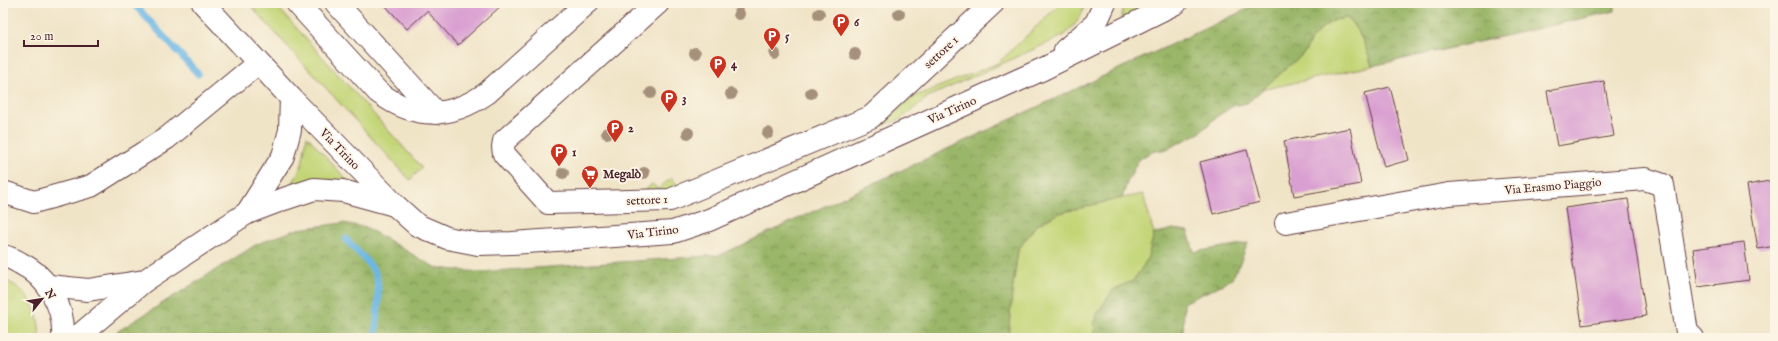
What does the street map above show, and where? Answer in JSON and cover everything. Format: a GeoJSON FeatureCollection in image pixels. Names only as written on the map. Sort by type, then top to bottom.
{"type":"FeatureCollection","features":[{"type":"Feature","properties":{"kind":"street","name":"Via Tirino"},"geometry":{"type":"LineString","coordinates":[[203,3],[290,98],[396,206],[417,225],[447,238],[478,244],[673,232],[709,220],[1043,69],[1176,3]]}},
{"type":"Feature","properties":{"kind":"street"},"geometry":{"type":"LineString","coordinates":[[297,3],[378,92],[390,102],[401,107],[420,112],[436,113],[457,110],[472,103],[487,93],[587,3]]}},
{"type":"Feature","properties":{"kind":"street"},"geometry":{"type":"LineString","coordinates":[[336,3],[436,113]]}},
{"type":"Feature","properties":{"kind":"street","name":"settore 1"},"geometry":{"type":"LineString","coordinates":[[658,3],[504,142],[504,154],[548,203],[670,200],[871,117],[993,3]]}},
{"type":"Feature","properties":{"kind":"street"},"geometry":{"type":"LineString","coordinates":[[1043,69],[1096,22],[1105,3]]}},
{"type":"Feature","properties":{"kind":"street"},"geometry":{"type":"LineString","coordinates":[[3,192],[34,202],[92,186],[167,138],[258,63]]}},
{"type":"Feature","properties":{"kind":"street"},"geometry":{"type":"LineString","coordinates":[[247,214],[284,156],[290,130],[290,98]]}},
{"type":"Feature","properties":{"kind":"street","name":"Via Erasmo Piaggio"},"geometry":{"type":"LineString","coordinates":[[1286,223],[1449,194],[1645,178],[1663,185],[1687,332],[1693,338]]}},
{"type":"Feature","properties":{"kind":"street"},"geometry":{"type":"LineString","coordinates":[[76,338],[144,281],[247,214],[284,199],[314,190],[343,191],[396,206]]}},
{"type":"Feature","properties":{"kind":"street"},"geometry":{"type":"LineString","coordinates":[[3,256],[8,256],[31,268],[49,286],[59,306],[64,328],[63,338]]}},
{"type":"Feature","properties":{"kind":"street"},"geometry":{"type":"LineString","coordinates":[[49,286],[88,290],[144,281]]}},
{"type":"Feature","properties":{"kind":"green space"},"geometry":{"type":"Polygon","coordinates":[[[248,3],[274,3],[422,168],[410,180],[248,3]]]}},
{"type":"Feature","properties":{"kind":"green space"},"geometry":{"type":"Polygon","coordinates":[[[1061,3],[1085,3],[1082,13],[1076,22],[1061,37],[928,97],[901,119],[879,127],[911,98],[998,63],[1061,3]]]}},
{"type":"Feature","properties":{"kind":"green space"},"geometry":{"type":"Polygon","coordinates":[[[1124,3],[1159,3],[1121,20],[1124,3]]]}},
{"type":"Feature","properties":{"kind":"green space"},"geometry":{"type":"Polygon","coordinates":[[[1260,3],[1615,3],[1615,11],[1372,66],[1368,52],[1352,23],[1347,18],[1334,20],[1322,28],[1311,40],[1305,52],[1247,103],[1233,106],[1216,117],[1201,132],[1167,149],[1151,152],[1138,160],[1127,183],[1122,198],[1060,213],[1036,225],[1018,250],[1008,338],[107,338],[257,244],[298,229],[343,223],[367,228],[436,268],[480,272],[720,255],[1260,3]]]}},
{"type":"Feature","properties":{"kind":"green space"},"geometry":{"type":"Polygon","coordinates":[[[1347,18],[1352,23],[1362,40],[1368,52],[1372,66],[1261,90],[1305,52],[1310,40],[1322,28],[1334,20],[1347,18]]]}},
{"type":"Feature","properties":{"kind":"green space"},"geometry":{"type":"Polygon","coordinates":[[[307,136],[347,180],[317,181],[292,185],[302,165],[307,136]]]}},
{"type":"Feature","properties":{"kind":"green space"},"geometry":{"type":"Polygon","coordinates":[[[671,178],[681,189],[640,195],[652,184],[658,189],[671,178]]]}},
{"type":"Feature","properties":{"kind":"green space"},"geometry":{"type":"Polygon","coordinates":[[[1143,194],[1154,234],[1147,260],[1134,280],[1113,290],[1095,317],[1094,338],[1008,338],[1018,250],[1036,225],[1060,213],[1092,204],[1143,194]]]}},
{"type":"Feature","properties":{"kind":"green space"},"geometry":{"type":"Polygon","coordinates":[[[1173,229],[1188,231],[1194,252],[1248,243],[1234,275],[1231,279],[1224,283],[1184,303],[1183,338],[1094,338],[1095,317],[1113,290],[1134,280],[1147,260],[1154,234],[1173,229]]]}},
{"type":"Feature","properties":{"kind":"green space"},"geometry":{"type":"Polygon","coordinates":[[[3,280],[19,289],[26,295],[31,303],[38,320],[39,338],[3,338],[3,280]]]}},
{"type":"Feature","properties":{"kind":"building"},"geometry":{"type":"Polygon","coordinates":[[[383,3],[504,3],[458,45],[427,11],[407,29],[383,3]]]}},
{"type":"Feature","properties":{"kind":"building"},"geometry":{"type":"Polygon","coordinates":[[[1604,81],[1614,136],[1557,146],[1547,91],[1604,81]]]}},
{"type":"Feature","properties":{"kind":"building"},"geometry":{"type":"Polygon","coordinates":[[[1390,87],[1409,160],[1384,167],[1365,93],[1390,87]]]}},
{"type":"Feature","properties":{"kind":"building"},"geometry":{"type":"Polygon","coordinates":[[[1350,128],[1361,184],[1294,196],[1284,141],[1350,128]]]}},
{"type":"Feature","properties":{"kind":"building"},"geometry":{"type":"Polygon","coordinates":[[[1247,150],[1260,202],[1213,214],[1200,162],[1247,150]]]}},
{"type":"Feature","properties":{"kind":"building"},"geometry":{"type":"Polygon","coordinates":[[[1775,180],[1775,246],[1758,249],[1747,185],[1775,180]]]}},
{"type":"Feature","properties":{"kind":"building"},"geometry":{"type":"Polygon","coordinates":[[[1628,199],[1646,316],[1582,325],[1565,208],[1628,199]]]}},
{"type":"Feature","properties":{"kind":"building"},"geometry":{"type":"Polygon","coordinates":[[[1744,242],[1749,280],[1698,287],[1693,249],[1744,242]]]}},
{"type":"Feature","properties":{"kind":"waterway"},"geometry":{"type":"LineString","coordinates":[[133,3],[198,74]]}},
{"type":"Feature","properties":{"kind":"waterway"},"geometry":{"type":"LineString","coordinates":[[346,239],[369,264],[377,278],[378,304],[375,338]]}},
{"type":"Feature","properties":{"kind":"place","name":"6"},"geometry":{"type":"Point","coordinates":[841,37]}},
{"type":"Feature","properties":{"kind":"place","name":"5"},"geometry":{"type":"Point","coordinates":[772,51]}},
{"type":"Feature","properties":{"kind":"place","name":"4"},"geometry":{"type":"Point","coordinates":[718,79]}},
{"type":"Feature","properties":{"kind":"place","name":"3"},"geometry":{"type":"Point","coordinates":[669,113]}},
{"type":"Feature","properties":{"kind":"place","name":"2"},"geometry":{"type":"Point","coordinates":[615,143]}},
{"type":"Feature","properties":{"kind":"place","name":"1"},"geometry":{"type":"Point","coordinates":[559,167]}},
{"type":"Feature","properties":{"kind":"place","name":"Megalò"},"geometry":{"type":"Point","coordinates":[590,189]}}]}
